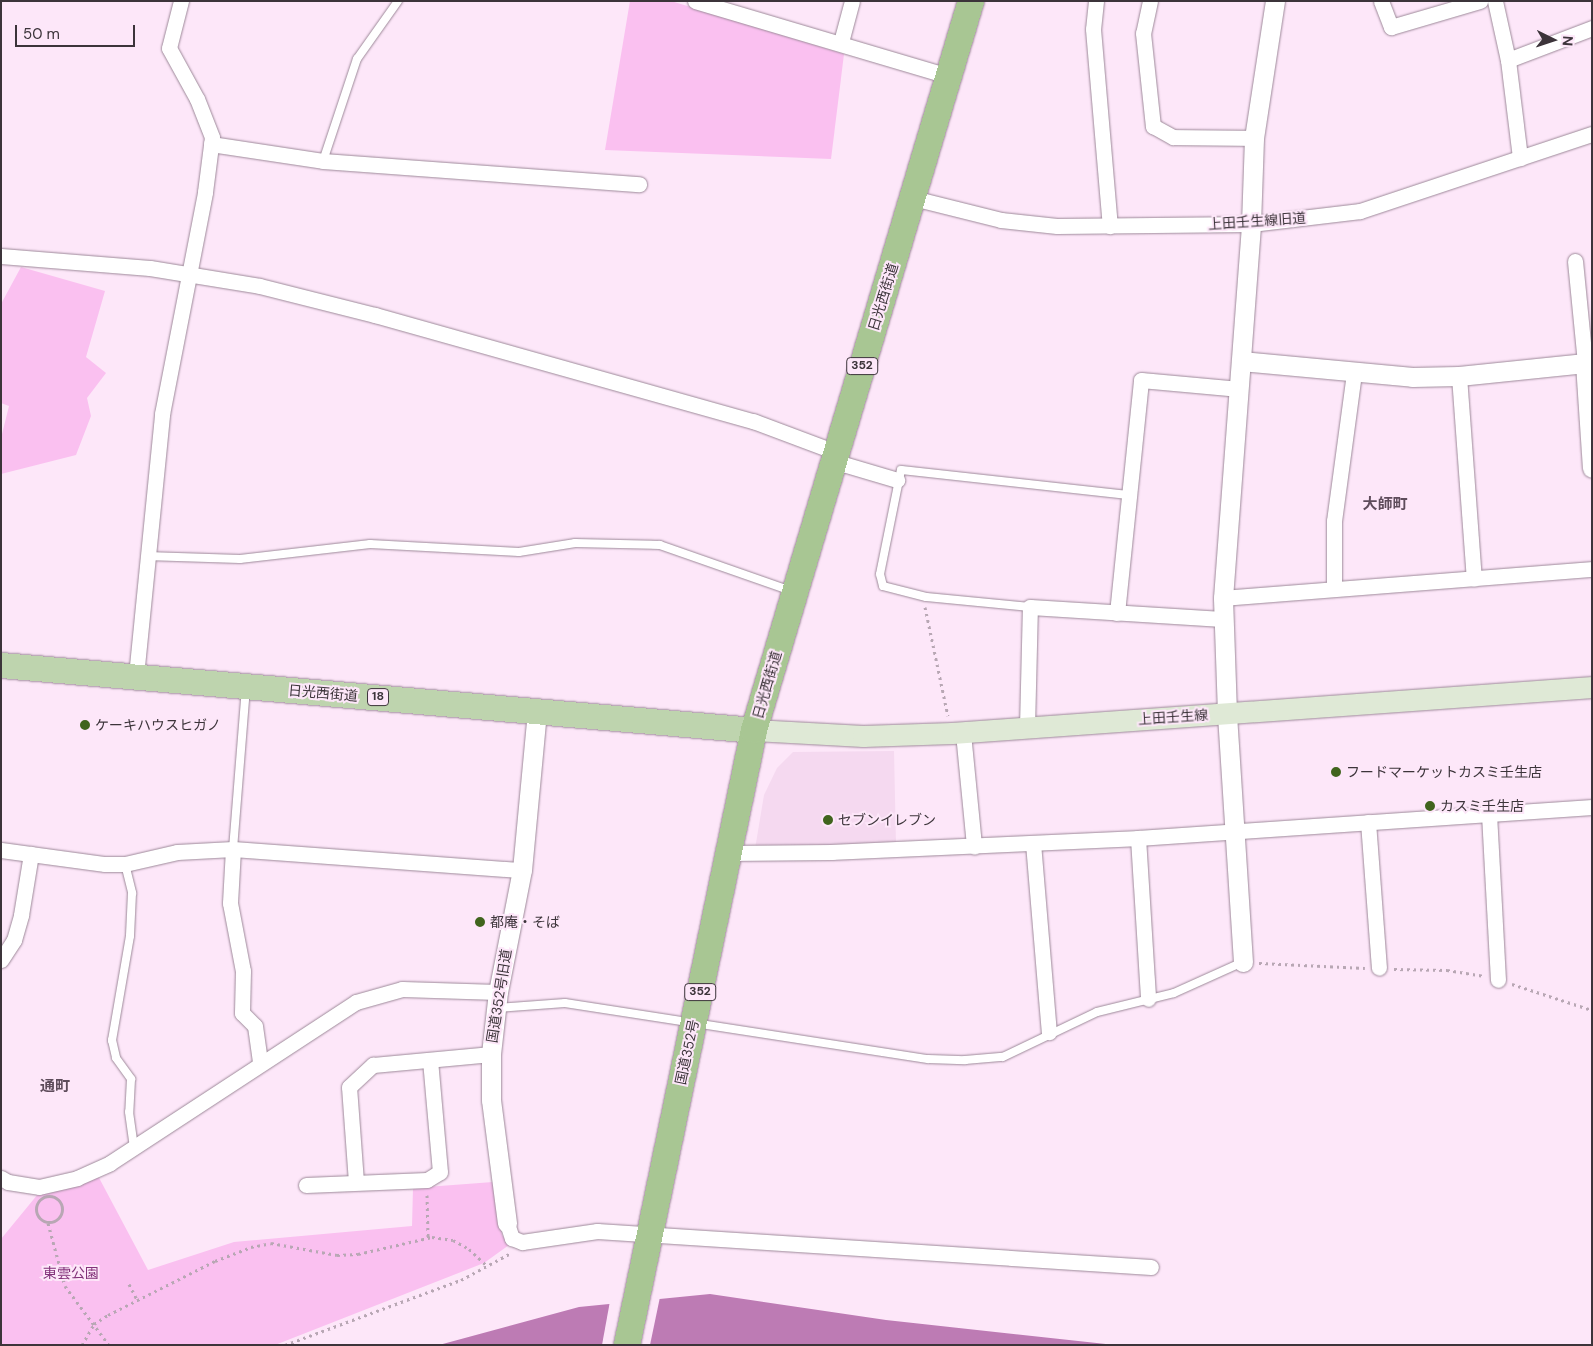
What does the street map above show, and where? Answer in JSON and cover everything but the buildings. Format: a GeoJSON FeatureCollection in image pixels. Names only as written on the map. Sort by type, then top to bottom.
{"type":"FeatureCollection","features":[{"type":"Feature","properties":{"kind":"highway","name":"日光西街道"},"geometry":{"type":"LineString","coordinates":[[754,730],[971,1]]}},
{"type":"Feature","properties":{"kind":"highway","name":"国道352号"},"geometry":{"type":"LineString","coordinates":[[627,1345],[754,730]]}},
{"type":"Feature","properties":{"kind":"main road","name":"日光西街道"},"geometry":{"type":"LineString","coordinates":[[1,665],[754,730]]}},
{"type":"Feature","properties":{"kind":"main road","name":"上田壬生線"},"geometry":{"type":"LineString","coordinates":[[754,730],[863,736],[958,733],[1592,686]]}},
{"type":"Feature","properties":{"kind":"street"},"geometry":{"type":"LineString","coordinates":[[136,676],[146,556],[162,414],[190,273],[212,137],[197,99],[169,48],[181,1]]}},
{"type":"Feature","properties":{"kind":"street"},"geometry":{"type":"LineString","coordinates":[[694,1],[737,7],[949,76]]}},
{"type":"Feature","properties":{"kind":"street"},"geometry":{"type":"LineString","coordinates":[[842,42],[852,1]]}},
{"type":"Feature","properties":{"kind":"street"},"geometry":{"type":"LineString","coordinates":[[1096,1],[1094,29],[1110,226]]}},
{"type":"Feature","properties":{"kind":"street"},"geometry":{"type":"LineString","coordinates":[[1150,1],[1143,33],[1152,126],[1173,137],[1254,138]]}},
{"type":"Feature","properties":{"kind":"street"},"geometry":{"type":"LineString","coordinates":[[1244,962],[1227,713],[1223,598],[1240,389],[1251,224],[1254,138],[1275,1]]}},
{"type":"Feature","properties":{"kind":"street"},"geometry":{"type":"LineString","coordinates":[[1381,1],[1391,27],[1480,1]]}},
{"type":"Feature","properties":{"kind":"street"},"geometry":{"type":"LineString","coordinates":[[1496,1],[1508,60],[1520,158]]}},
{"type":"Feature","properties":{"kind":"street"},"geometry":{"type":"LineString","coordinates":[[1508,60],[1592,28]]}},
{"type":"Feature","properties":{"kind":"street","name":"上田壬生線旧道"},"geometry":{"type":"LineString","coordinates":[[913,198],[1001,220],[1057,226],[1251,224],[1360,211],[1592,134]]}},
{"type":"Feature","properties":{"kind":"street"},"geometry":{"type":"LineString","coordinates":[[211,144],[323,162],[639,184]]}},
{"type":"Feature","properties":{"kind":"street"},"geometry":{"type":"LineString","coordinates":[[1,256],[190,273],[375,315],[753,421],[897,480]]}},
{"type":"Feature","properties":{"kind":"street"},"geometry":{"type":"LineString","coordinates":[[1575,260],[1588,363],[1592,468]]}},
{"type":"Feature","properties":{"kind":"street"},"geometry":{"type":"LineString","coordinates":[[1241,361],[1354,373],[1459,376],[1588,363]]}},
{"type":"Feature","properties":{"kind":"street"},"geometry":{"type":"LineString","coordinates":[[1334,588],[1334,521],[1354,373]]}},
{"type":"Feature","properties":{"kind":"street"},"geometry":{"type":"LineString","coordinates":[[1459,376],[1474,578]]}},
{"type":"Feature","properties":{"kind":"street"},"geometry":{"type":"LineString","coordinates":[[1117,613],[1141,380],[1240,389]]}},
{"type":"Feature","properties":{"kind":"street"},"geometry":{"type":"LineString","coordinates":[[1223,598],[1592,569]]}},
{"type":"Feature","properties":{"kind":"street"},"geometry":{"type":"LineString","coordinates":[[1027,727],[1030,607],[1223,619]]}},
{"type":"Feature","properties":{"kind":"street","name":"国道352号旧道"},"geometry":{"type":"LineString","coordinates":[[507,1223],[491,1100],[491,1054],[497,1000],[522,870],[537,711]]}},
{"type":"Feature","properties":{"kind":"street"},"geometry":{"type":"LineString","coordinates":[[958,733],[974,846]]}},
{"type":"Feature","properties":{"kind":"street"},"geometry":{"type":"LineString","coordinates":[[728,854],[974,846],[1138,838],[1592,807]]}},
{"type":"Feature","properties":{"kind":"street"},"geometry":{"type":"LineString","coordinates":[[1489,814],[1498,980]]}},
{"type":"Feature","properties":{"kind":"street"},"geometry":{"type":"LineString","coordinates":[[1368,822],[1379,968]]}},
{"type":"Feature","properties":{"kind":"street"},"geometry":{"type":"LineString","coordinates":[[1138,838],[1148,999]]}},
{"type":"Feature","properties":{"kind":"street"},"geometry":{"type":"LineString","coordinates":[[1033,843],[1049,1032]]}},
{"type":"Feature","properties":{"kind":"street"},"geometry":{"type":"LineString","coordinates":[[233,849],[230,903],[243,971],[242,1013],[255,1026],[260,1063]]}},
{"type":"Feature","properties":{"kind":"street"},"geometry":{"type":"LineString","coordinates":[[1,850],[126,864],[177,852],[233,849],[522,870]]}},
{"type":"Feature","properties":{"kind":"street"},"geometry":{"type":"LineString","coordinates":[[1,960],[14,940],[21,915],[31,854]]}},
{"type":"Feature","properties":{"kind":"street"},"geometry":{"type":"LineString","coordinates":[[1,1178],[8,1182],[39,1187],[77,1178],[134,1147],[260,1063],[290,1047],[356,1002],[387,992],[430,988],[497,1000]]}},
{"type":"Feature","properties":{"kind":"street"},"geometry":{"type":"LineString","coordinates":[[356,1182],[349,1087],[374,1065],[491,1054]]}},
{"type":"Feature","properties":{"kind":"street"},"geometry":{"type":"LineString","coordinates":[[306,1185],[427,1180],[440,1172],[430,1060]]}},
{"type":"Feature","properties":{"kind":"street"},"geometry":{"type":"LineString","coordinates":[[507,1223],[512,1238],[522,1242],[597,1231],[648,1245],[1151,1267]]}},
{"type":"Feature","properties":{"kind":"lane"},"geometry":{"type":"LineString","coordinates":[[323,162],[357,59],[398,1]]}},
{"type":"Feature","properties":{"kind":"lane"},"geometry":{"type":"LineString","coordinates":[[1030,607],[926,597],[889,589],[880,581],[897,480],[901,470],[1128,495]]}},
{"type":"Feature","properties":{"kind":"lane"},"geometry":{"type":"LineString","coordinates":[[146,556],[240,559],[370,544],[519,552],[575,543],[660,545],[794,592]]}},
{"type":"Feature","properties":{"kind":"lane"},"geometry":{"type":"LineString","coordinates":[[233,849],[246,686]]}},
{"type":"Feature","properties":{"kind":"lane"},"geometry":{"type":"LineString","coordinates":[[126,864],[132,893],[130,936],[112,1040],[116,1058],[131,1079],[129,1112],[134,1147]]}},
{"type":"Feature","properties":{"kind":"lane"},"geometry":{"type":"LineString","coordinates":[[497,1000],[565,1003],[694,1021],[928,1059],[1003,1057],[1049,1032],[1097,1012],[1174,993],[1244,962]]}},
{"type":"Feature","properties":{"kind":"path"},"geometry":{"type":"LineString","coordinates":[[926,597],[925,611],[958,733]]}},
{"type":"Feature","properties":{"kind":"path"},"geometry":{"type":"LineString","coordinates":[[1244,962],[1447,970],[1498,980],[1592,1010]]}},
{"type":"Feature","properties":{"kind":"path"},"geometry":{"type":"LineString","coordinates":[[427,1180],[428,1237]]}},
{"type":"Feature","properties":{"kind":"path"},"geometry":{"type":"LineString","coordinates":[[48,1222],[60,1217],[62,1209],[60,1201],[48,1196],[40,1200],[36,1207],[38,1216],[48,1222],[65,1286],[109,1345]]}},
{"type":"Feature","properties":{"kind":"path"},"geometry":{"type":"LineString","coordinates":[[82,1345],[94,1324],[137,1300],[215,1261],[251,1247],[270,1243],[337,1255],[358,1254],[428,1237],[452,1240],[469,1249],[487,1266]]}},
{"type":"Feature","properties":{"kind":"path"},"geometry":{"type":"LineString","coordinates":[[285,1345],[461,1280],[509,1255],[522,1242]]}},
{"type":"Feature","properties":{"kind":"path"},"geometry":{"type":"LineString","coordinates":[[129,1284],[137,1300]]}},
{"type":"Feature","properties":{"kind":"shaded area","name":"セブンイレブン"},"geometry":{"type":"Polygon","coordinates":[[[894,751],[896,845],[755,849],[764,795],[777,768],[793,752],[894,751]]]}},
{"type":"Feature","properties":{"kind":"shaded area"},"geometry":{"type":"Polygon","coordinates":[[[710,1294],[886,1320],[1115,1345],[439,1345],[579,1307],[710,1294]]]}},
{"type":"Feature","properties":{"kind":"green space"},"geometry":{"type":"Polygon","coordinates":[[[630,1],[671,1],[844,54],[831,159],[605,150],[630,1]]]}},
{"type":"Feature","properties":{"kind":"green space"},"geometry":{"type":"Polygon","coordinates":[[[21,267],[105,291],[86,357],[106,373],[87,398],[91,416],[76,455],[1,474],[1,438],[9,406],[1,403],[1,304],[21,267]]]}},
{"type":"Feature","properties":{"kind":"green space","name":"東雲公園"},"geometry":{"type":"Polygon","coordinates":[[[97,1174],[148,1270],[234,1242],[412,1226],[413,1188],[493,1182],[502,1235],[509,1245],[484,1263],[275,1345],[1,1345],[1,1239],[38,1194],[97,1174]]]}},
{"type":"Feature","properties":{"kind":"pier"},"geometry":{"type":"Polygon","coordinates":[[[660,1297],[650,1345],[602,1345],[610,1301],[660,1297]]]}},
{"type":"Feature","properties":{"kind":"place","name":"ケーキハウスヒガノ"},"geometry":{"type":"Point","coordinates":[85,725]}},
{"type":"Feature","properties":{"kind":"place","name":"フードマーケットカスミ壬生店"},"geometry":{"type":"Point","coordinates":[1336,772]}},
{"type":"Feature","properties":{"kind":"place","name":"カスミ壬生店"},"geometry":{"type":"Point","coordinates":[1430,806]}},
{"type":"Feature","properties":{"kind":"place","name":"セブンイレブン"},"geometry":{"type":"Point","coordinates":[828,820]}},
{"type":"Feature","properties":{"kind":"place","name":"都庵・そば"},"geometry":{"type":"Point","coordinates":[480,922]}},
{"type":"Feature","properties":{"kind":"district","name":"大師町"},"geometry":{"type":"Point","coordinates":[1385,505]}},
{"type":"Feature","properties":{"kind":"district","name":"通町"},"geometry":{"type":"Point","coordinates":[55,1087]}}]}
